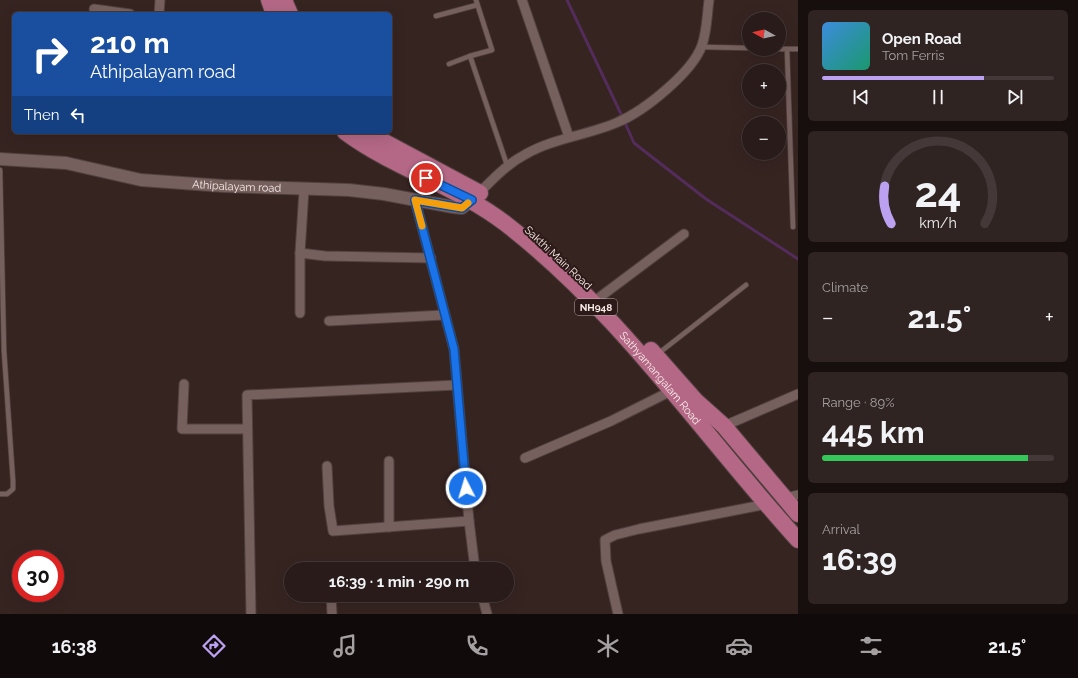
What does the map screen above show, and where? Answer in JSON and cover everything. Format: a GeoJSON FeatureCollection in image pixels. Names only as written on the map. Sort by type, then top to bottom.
{"type":"FeatureCollection","features":[{"type":"Feature","properties":{"kind":"highway"},"geometry":{"type":"LineString","coordinates":[[269,0],[273,12]]}},
{"type":"Feature","properties":{"kind":"highway"},"geometry":{"type":"LineString","coordinates":[[284,0],[289,12]]}},
{"type":"Feature","properties":{"kind":"highway","name":"Sathyamangalam Road"},"geometry":{"type":"LineString","coordinates":[[348,134],[414,172],[476,196],[561,270],[625,336],[798,540]]}},
{"type":"Feature","properties":{"kind":"highway","name":"Sakthi Main Road"},"geometry":{"type":"LineString","coordinates":[[369,134],[476,196],[497,203],[570,265],[656,356],[696,401],[724,426],[791,496],[798,514]]}},
{"type":"Feature","properties":{"kind":"street"},"geometry":{"type":"LineString","coordinates":[[159,12],[160,0]]}},
{"type":"Feature","properties":{"kind":"street"},"geometry":{"type":"LineString","coordinates":[[522,0],[569,137]]}},
{"type":"Feature","properties":{"kind":"street"},"geometry":{"type":"LineString","coordinates":[[476,196],[507,165],[527,153],[569,137],[618,122],[646,106],[682,76],[702,47],[706,30],[709,0]]}},
{"type":"Feature","properties":{"kind":"street"},"geometry":{"type":"LineString","coordinates":[[94,8],[118,12]]}},
{"type":"Feature","properties":{"kind":"street","name":"Athipalayam road"},"geometry":{"type":"LineString","coordinates":[[0,159],[66,163],[141,180],[304,190],[349,190],[384,194],[462,208],[476,196]]}},
{"type":"Feature","properties":{"kind":"street"},"geometry":{"type":"LineString","coordinates":[[300,313],[300,254],[304,190]]}},
{"type":"Feature","properties":{"kind":"street"},"geometry":{"type":"LineString","coordinates":[[415,200],[431,258],[444,316],[454,349],[468,521],[474,562]]}},
{"type":"Feature","properties":{"kind":"street"},"geometry":{"type":"LineString","coordinates":[[600,297],[684,234]]}},
{"type":"Feature","properties":{"kind":"street"},"geometry":{"type":"LineString","coordinates":[[300,254],[325,256],[431,258]]}},
{"type":"Feature","properties":{"kind":"street"},"geometry":{"type":"LineString","coordinates":[[329,321],[444,316]]}},
{"type":"Feature","properties":{"kind":"street"},"geometry":{"type":"LineString","coordinates":[[184,384],[182,429],[247,429]]}},
{"type":"Feature","properties":{"kind":"street"},"geometry":{"type":"LineString","coordinates":[[251,614],[247,395],[457,385]]}},
{"type":"Feature","properties":{"kind":"street"},"geometry":{"type":"LineString","coordinates":[[525,458],[611,421],[672,391]]}},
{"type":"Feature","properties":{"kind":"street"},"geometry":{"type":"LineString","coordinates":[[724,426],[798,394]]}},
{"type":"Feature","properties":{"kind":"street"},"geometry":{"type":"LineString","coordinates":[[389,462],[389,527]]}},
{"type":"Feature","properties":{"kind":"street"},"geometry":{"type":"LineString","coordinates":[[327,466],[329,506],[333,531],[468,521]]}},
{"type":"Feature","properties":{"kind":"street"},"geometry":{"type":"LineString","coordinates":[[618,614],[606,560],[605,540],[615,534],[767,504]]}},
{"type":"Feature","properties":{"kind":"street"},"geometry":{"type":"LineString","coordinates":[[331,602],[332,614]]}},
{"type":"Feature","properties":{"kind":"street"},"geometry":{"type":"LineString","coordinates":[[484,602],[487,614]]}},
{"type":"Feature","properties":{"kind":"lane"},"geometry":{"type":"LineString","coordinates":[[436,16],[477,3],[492,50],[449,64]]}},
{"type":"Feature","properties":{"kind":"lane"},"geometry":{"type":"LineString","coordinates":[[702,47],[742,48]]}},
{"type":"Feature","properties":{"kind":"lane"},"geometry":{"type":"LineString","coordinates":[[793,227],[787,49],[798,49]]}},
{"type":"Feature","properties":{"kind":"lane"},"geometry":{"type":"LineString","coordinates":[[470,56],[507,165]]}},
{"type":"Feature","properties":{"kind":"lane"},"geometry":{"type":"LineString","coordinates":[[0,170],[4,352],[13,481],[13,489],[7,494],[0,494]]}},
{"type":"Feature","properties":{"kind":"lane"},"geometry":{"type":"LineString","coordinates":[[656,356],[746,285]]}},
{"type":"Feature","properties":{"kind":"waterway"},"geometry":{"type":"LineString","coordinates":[[567,0],[621,114]]}},
{"type":"Feature","properties":{"kind":"waterway"},"geometry":{"type":"LineString","coordinates":[[626,125],[634,143],[706,199],[798,259]]}},
{"type":"Feature","properties":{"kind":"slow traffic"},"geometry":{"type":"LineString","coordinates":[[422,226],[415,200],[462,208],[468,203]]}},
{"type":"Feature","properties":{"kind":"route"},"geometry":{"type":"LineString","coordinates":[[426,178],[472,200],[462,208],[415,200],[431,258],[444,316],[454,349],[466,488]]}}]}
